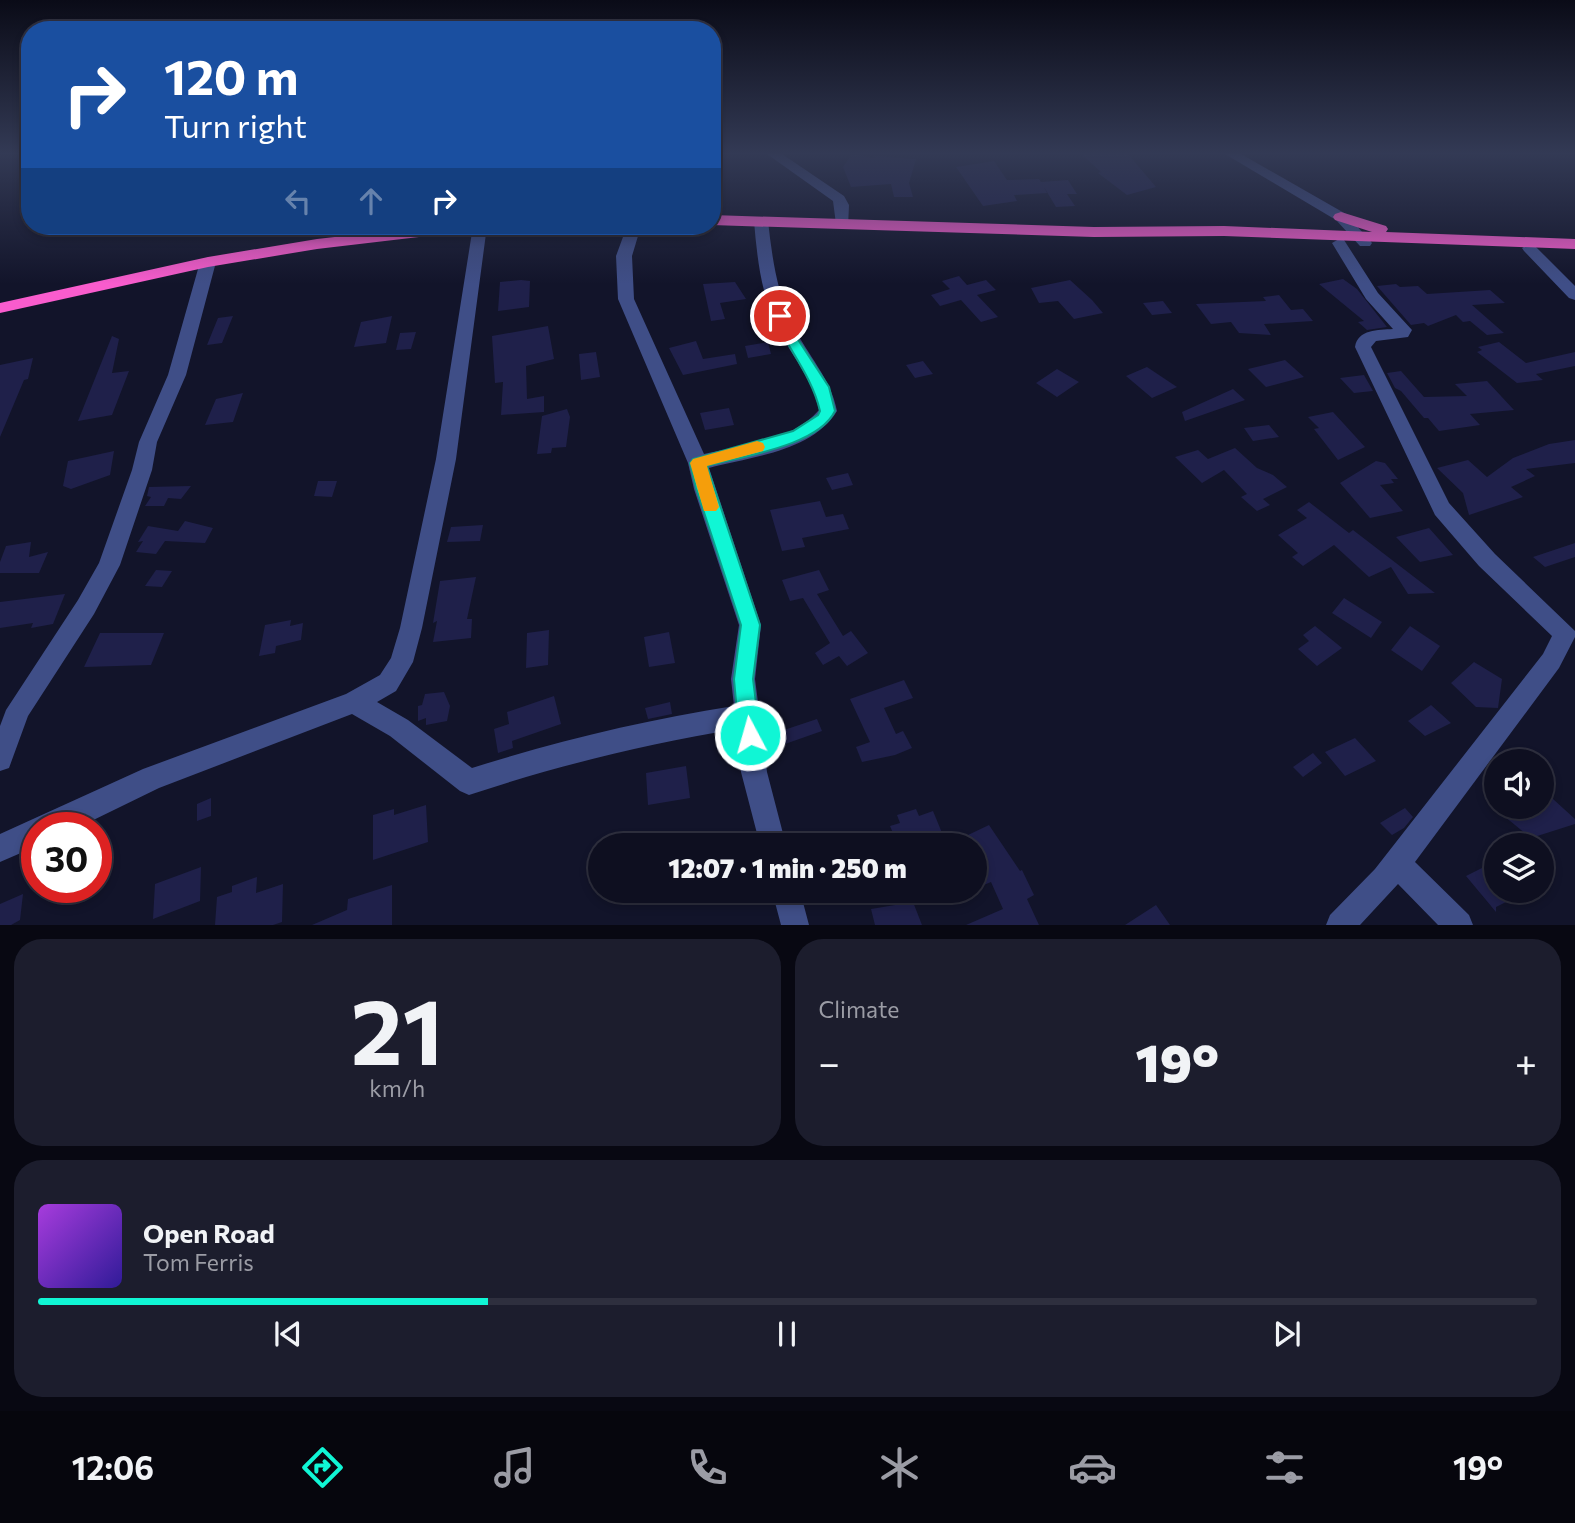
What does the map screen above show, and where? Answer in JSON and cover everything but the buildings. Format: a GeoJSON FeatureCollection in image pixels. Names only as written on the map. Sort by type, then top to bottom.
{"type":"FeatureCollection","features":[{"type":"Feature","properties":{"kind":"highway"},"geometry":{"type":"LineString","coordinates":[[1313,234],[1330,222],[1335,213],[1386,230],[1438,237]]}},
{"type":"Feature","properties":{"kind":"highway"},"geometry":{"type":"LineString","coordinates":[[721,220],[1094,232],[1313,234],[1575,251]]}},
{"type":"Feature","properties":{"kind":"highway"},"geometry":{"type":"LineString","coordinates":[[1094,232],[1339,243],[1363,239],[1438,237],[1575,244]]}},
{"type":"Feature","properties":{"kind":"highway"},"geometry":{"type":"LineString","coordinates":[[0,308],[208,262],[317,244],[394,235]]}},
{"type":"Feature","properties":{"kind":"street"},"geometry":{"type":"LineString","coordinates":[[835,197],[842,205],[843,224]]}},
{"type":"Feature","properties":{"kind":"street"},"geometry":{"type":"LineString","coordinates":[[1307,197],[1335,213],[1363,239]]}},
{"type":"Feature","properties":{"kind":"street"},"geometry":{"type":"LineString","coordinates":[[698,463],[798,435],[816,426],[828,411],[822,387],[780,316],[766,267],[761,221]]}},
{"type":"Feature","properties":{"kind":"street"},"geometry":{"type":"LineString","coordinates":[[81,812],[152,778],[354,702],[388,683],[401,662],[411,628],[446,459],[479,235]]}},
{"type":"Feature","properties":{"kind":"street"},"geometry":{"type":"LineString","coordinates":[[631,235],[624,256],[626,299],[698,463],[751,625],[743,679],[754,772],[771,833]]}},
{"type":"Feature","properties":{"kind":"street"},"geometry":{"type":"LineString","coordinates":[[1339,243],[1372,296],[1404,330],[1402,333],[1372,336],[1363,342],[1363,347],[1442,509],[1487,560],[1570,638],[1385,879],[1340,925]]}},
{"type":"Feature","properties":{"kind":"street"},"geometry":{"type":"LineString","coordinates":[[1529,248],[1575,295]]}},
{"type":"Feature","properties":{"kind":"street"},"geometry":{"type":"LineString","coordinates":[[0,759],[9,713],[86,607],[109,565],[142,470],[148,442],[177,375],[208,262]]}},
{"type":"Feature","properties":{"kind":"street"},"geometry":{"type":"LineString","coordinates":[[354,702],[399,728],[470,782],[531,762],[683,726],[747,716]]}},
{"type":"Feature","properties":{"kind":"street"},"geometry":{"type":"LineString","coordinates":[[0,848],[21,839]]}},
{"type":"Feature","properties":{"kind":"street"},"geometry":{"type":"LineString","coordinates":[[1397,863],[1459,925]]}},
{"type":"Feature","properties":{"kind":"street"},"geometry":{"type":"LineString","coordinates":[[789,903],[795,925]]}},
{"type":"Feature","properties":{"kind":"slow traffic"},"geometry":{"type":"LineString","coordinates":[[710,507],[698,463],[757,447]]}},
{"type":"Feature","properties":{"kind":"route"},"geometry":{"type":"LineString","coordinates":[[750,735],[743,679],[751,625],[698,463],[798,435],[816,426],[828,411],[822,387],[804,361],[780,316]]}}]}
